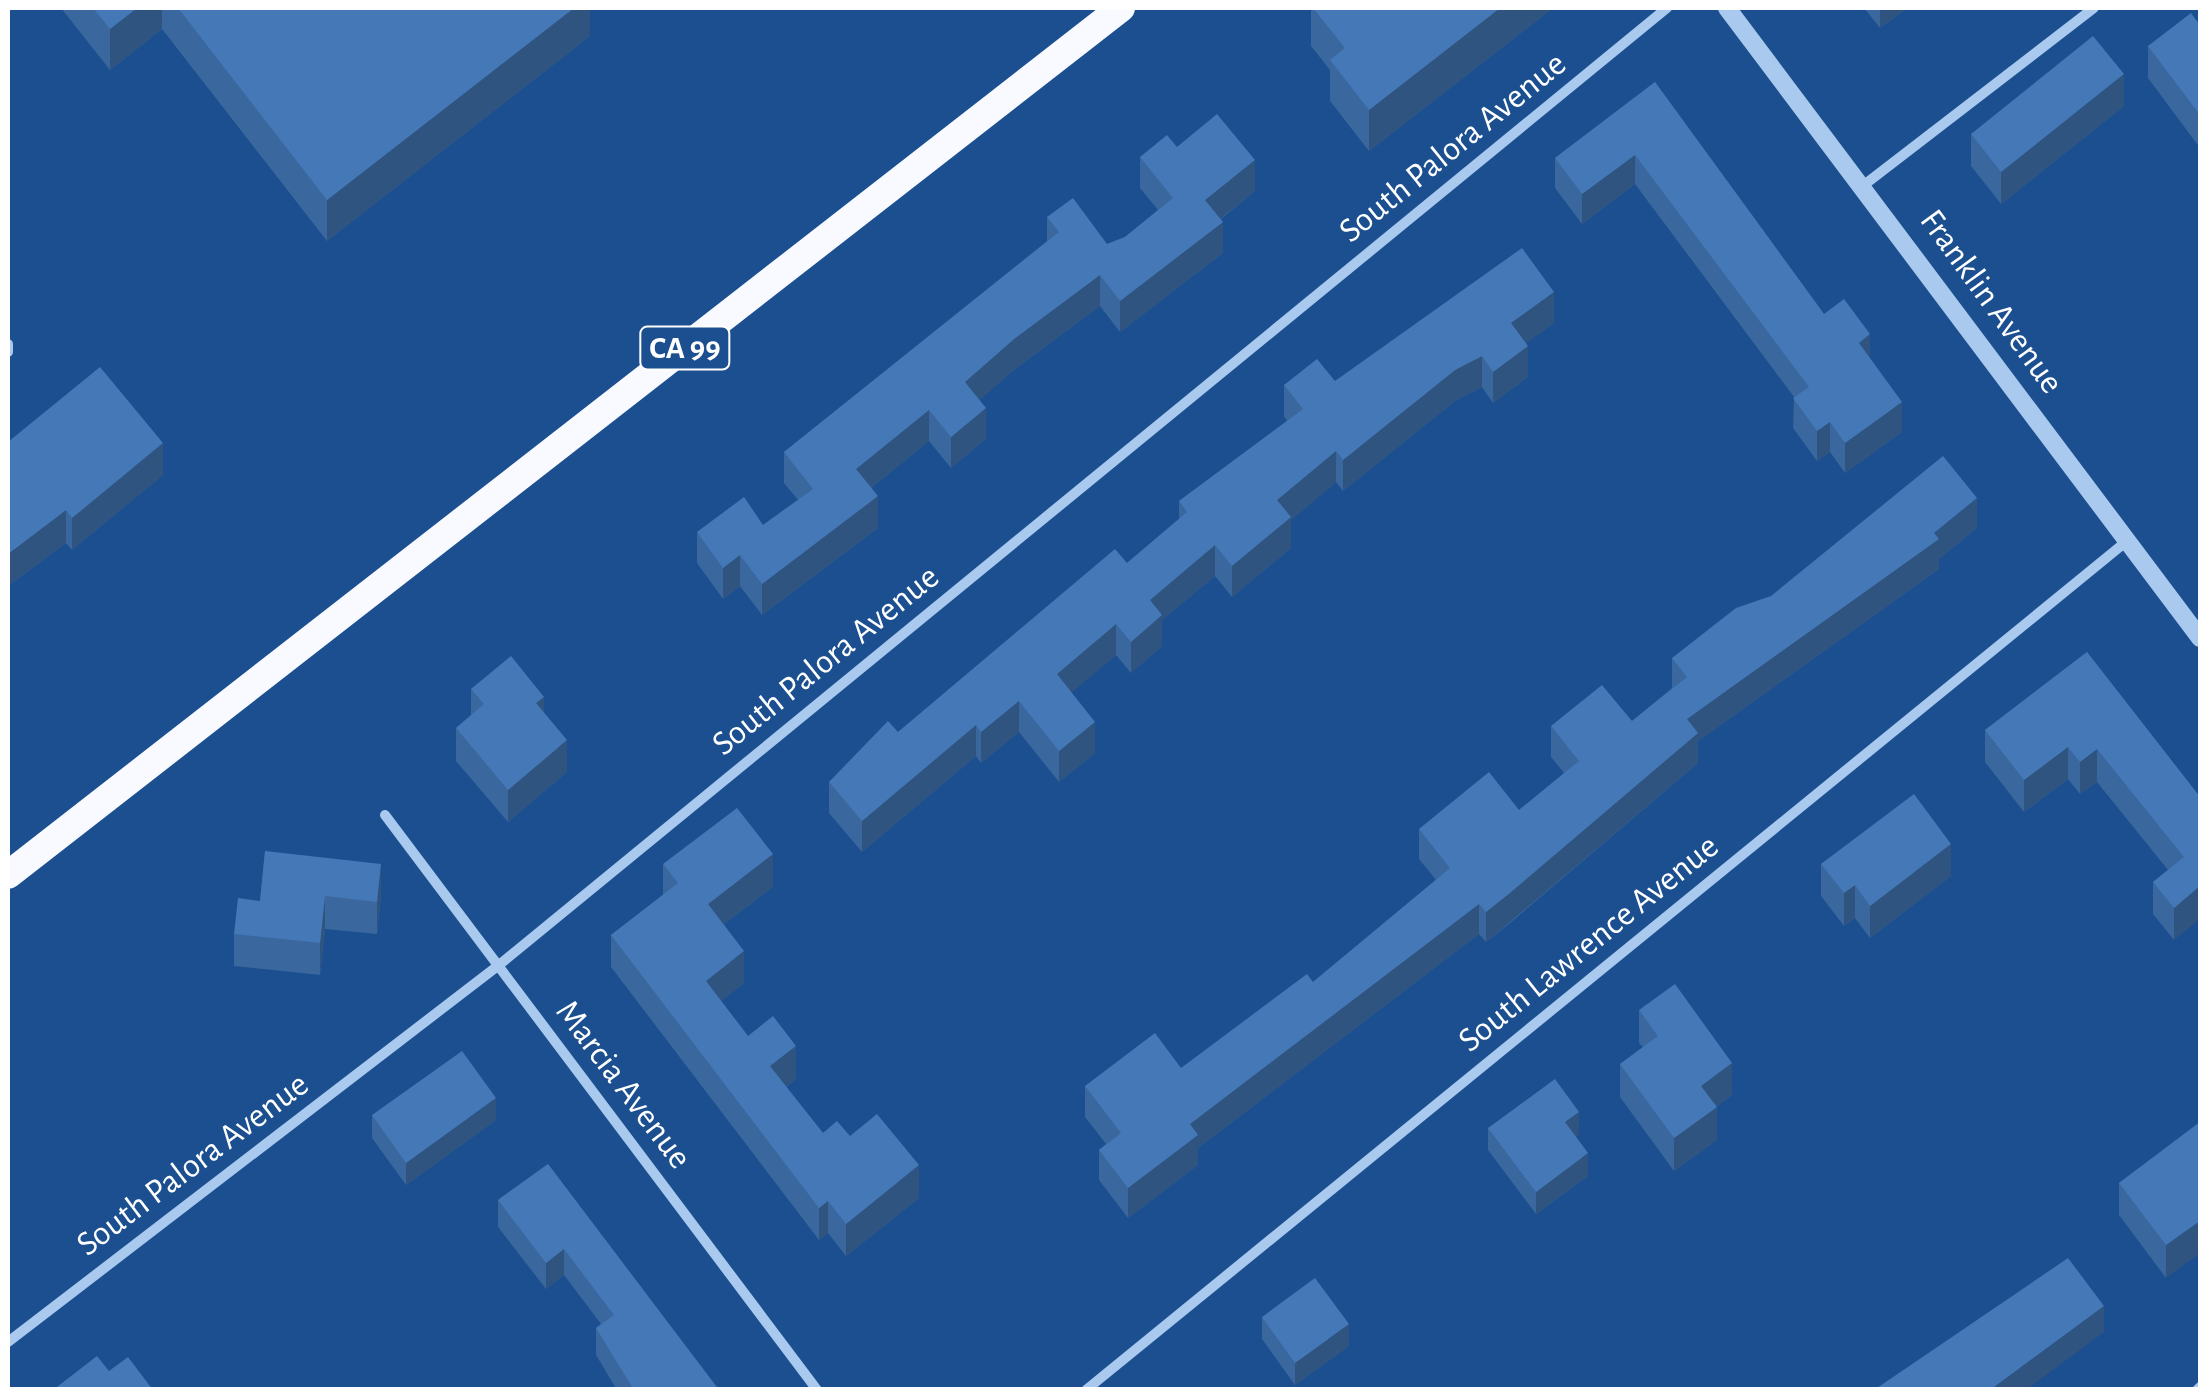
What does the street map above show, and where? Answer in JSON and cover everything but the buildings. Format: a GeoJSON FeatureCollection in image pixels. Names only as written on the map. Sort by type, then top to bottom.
{"type":"FeatureCollection","features":[{"type":"Feature","properties":{"kind":"highway","name":"CA 99"},"geometry":{"type":"LineString","coordinates":[[8,874],[1121,8]]}},
{"type":"Feature","properties":{"kind":"street","name":"South Palora Avenue"},"geometry":{"type":"LineString","coordinates":[[8,1342],[499,966],[1667,8]]}},
{"type":"Feature","properties":{"kind":"street","name":"Franklin Avenue"},"geometry":{"type":"LineString","coordinates":[[1727,8],[1864,185],[2127,541],[2198,628]]}},
{"type":"Feature","properties":{"kind":"street"},"geometry":{"type":"LineString","coordinates":[[1864,185],[2094,8]]}},
{"type":"Feature","properties":{"kind":"street","name":"South Lawrence Avenue"},"geometry":{"type":"LineString","coordinates":[[1086,1390],[2127,541]]}},
{"type":"Feature","properties":{"kind":"street","name":"Marcia Avenue"},"geometry":{"type":"LineString","coordinates":[[385,814],[817,1390]]}}]}
